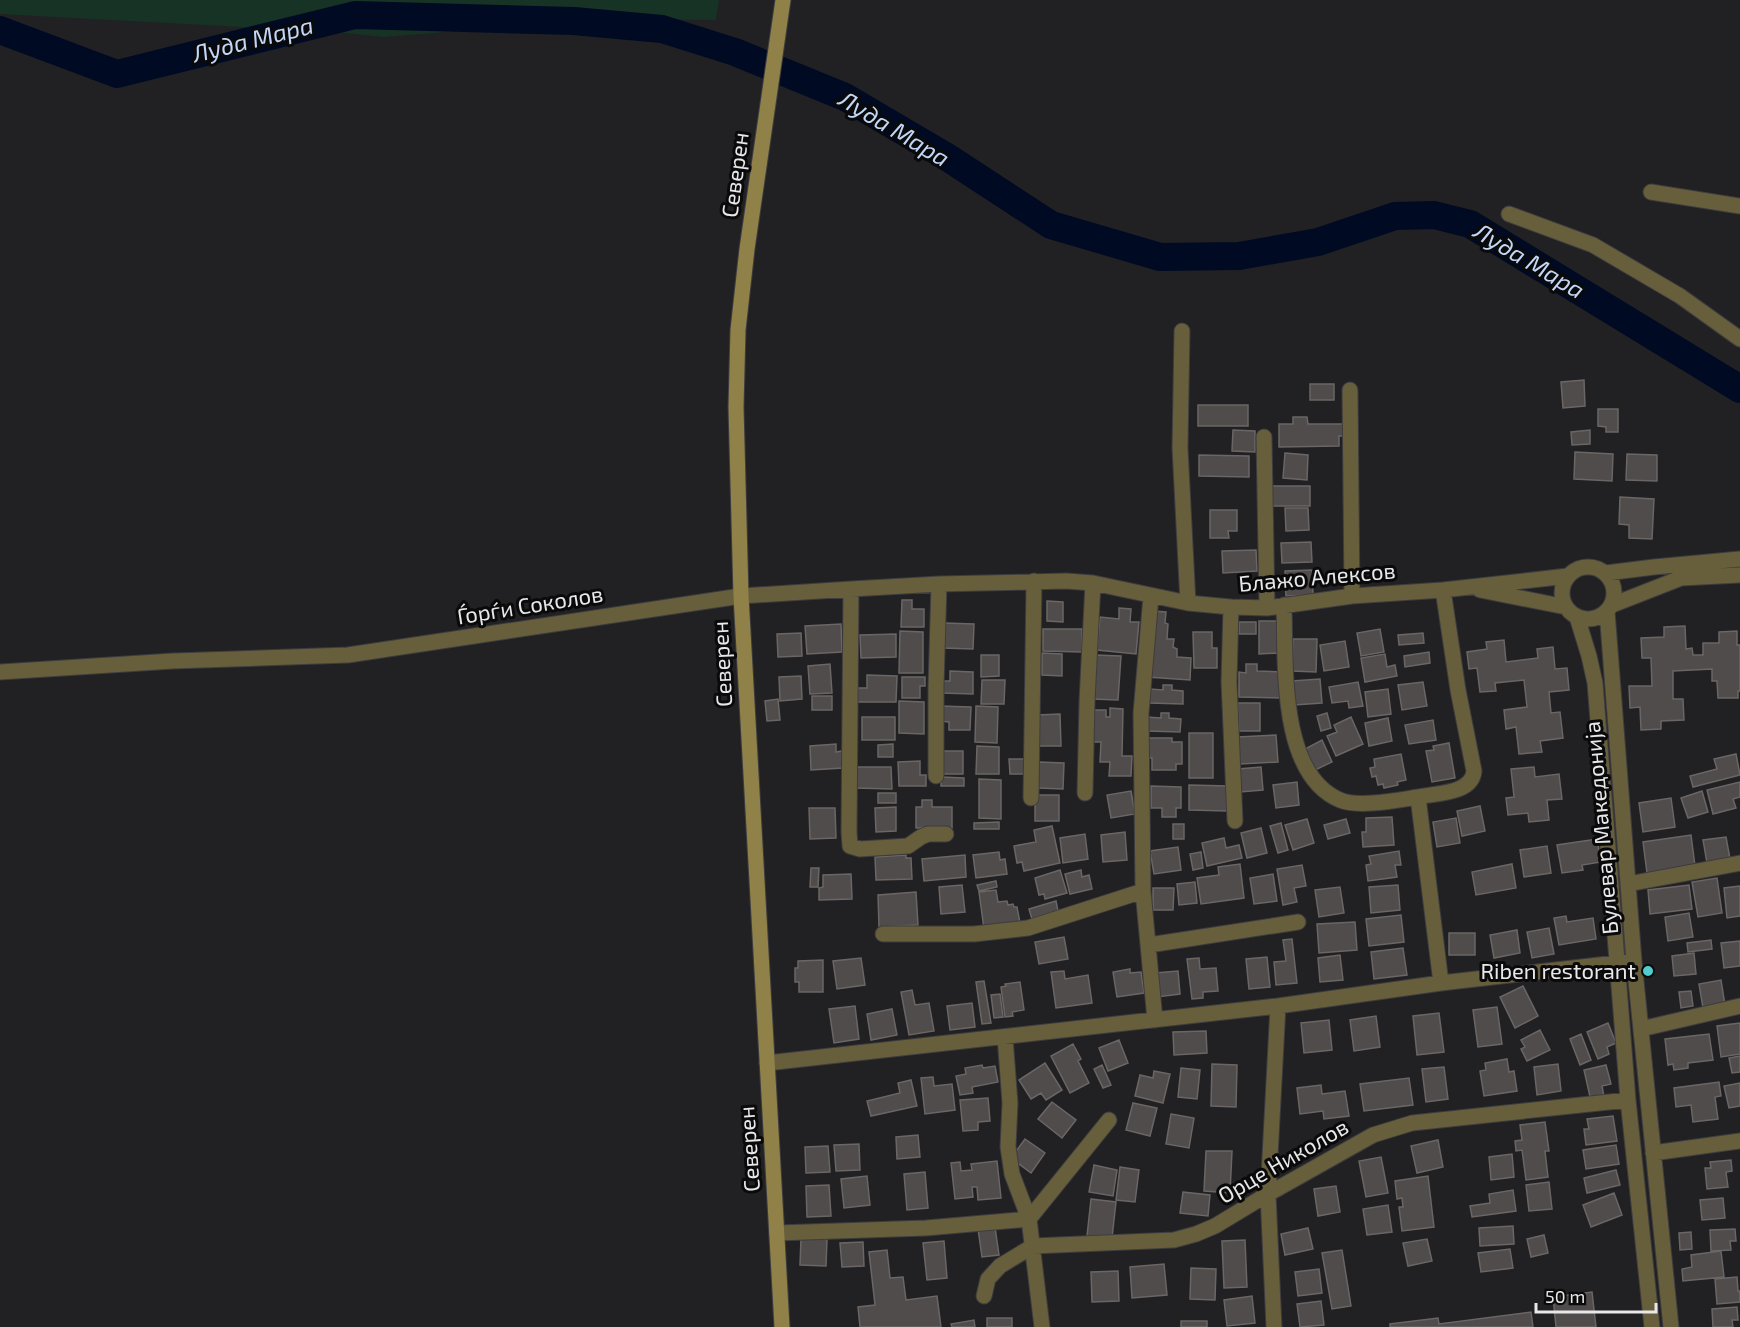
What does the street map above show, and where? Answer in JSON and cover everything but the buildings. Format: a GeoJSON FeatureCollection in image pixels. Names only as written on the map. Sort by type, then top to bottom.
{"type":"FeatureCollection","features":[{"type":"Feature","properties":{"kind":"main road","name":"Северен"},"geometry":{"type":"LineString","coordinates":[[782,1327],[741,596],[736,407],[738,330],[763,130],[783,1]]}},
{"type":"Feature","properties":{"kind":"street"},"geometry":{"type":"LineString","coordinates":[[1651,192],[1740,206]]}},
{"type":"Feature","properties":{"kind":"street"},"geometry":{"type":"LineString","coordinates":[[1509,214],[1593,245],[1680,296],[1740,339]]}},
{"type":"Feature","properties":{"kind":"street"},"geometry":{"type":"LineString","coordinates":[[1182,332],[1180,448],[1188,603]]}},
{"type":"Feature","properties":{"kind":"street"},"geometry":{"type":"LineString","coordinates":[[1350,390],[1352,596]]}},
{"type":"Feature","properties":{"kind":"street"},"geometry":{"type":"LineString","coordinates":[[1264,437],[1267,608]]}},
{"type":"Feature","properties":{"kind":"street"},"geometry":{"type":"LineString","coordinates":[[1606,573],[1740,559]]}},
{"type":"Feature","properties":{"kind":"street"},"geometry":{"type":"LineString","coordinates":[[1609,608],[1614,597],[1614,588],[1606,573],[1599,569],[1591,566],[1574,570],[1563,583],[1562,591],[1571,612],[1593,619],[1609,608],[1681,578],[1740,575]]}},
{"type":"Feature","properties":{"kind":"street","name":"Блажо Алексов"},"geometry":{"type":"LineString","coordinates":[[1066,581],[1093,583],[1188,603],[1267,608],[1352,596],[1443,590],[1568,576]]}},
{"type":"Feature","properties":{"kind":"street"},"geometry":{"type":"LineString","coordinates":[[1031,798],[1034,581]]}},
{"type":"Feature","properties":{"kind":"street","name":"Ѓорѓи Соколов"},"geometry":{"type":"LineString","coordinates":[[0,672],[173,661],[348,655],[741,596],[939,584],[1066,581]]}},
{"type":"Feature","properties":{"kind":"street"},"geometry":{"type":"LineString","coordinates":[[1084,793],[1093,583]]}},
{"type":"Feature","properties":{"kind":"street"},"geometry":{"type":"LineString","coordinates":[[936,776],[939,584]]}},
{"type":"Feature","properties":{"kind":"street","name":"Блажо Алексов"},"geometry":{"type":"LineString","coordinates":[[1466,587],[1571,612]]}},
{"type":"Feature","properties":{"kind":"street"},"geometry":{"type":"LineString","coordinates":[[851,589],[850,846],[860,849],[908,846],[928,834],[946,834]]}},
{"type":"Feature","properties":{"kind":"street"},"geometry":{"type":"LineString","coordinates":[[1284,605],[1287,691],[1293,736],[1302,762],[1318,786],[1341,801],[1381,802],[1458,789],[1467,785],[1473,777],[1473,764],[1458,690],[1443,590]]}},
{"type":"Feature","properties":{"kind":"street"},"geometry":{"type":"LineString","coordinates":[[1151,596],[1141,713],[1143,891],[1155,1020]]}},
{"type":"Feature","properties":{"kind":"street"},"geometry":{"type":"LineString","coordinates":[[1232,607],[1229,682],[1235,821]]}},
{"type":"Feature","properties":{"kind":"street","name":"Булевар Македонија"},"geometry":{"type":"LineString","coordinates":[[1609,608],[1634,961],[1671,1327]]}},
{"type":"Feature","properties":{"kind":"street","name":"Булевар Македонија"},"geometry":{"type":"LineString","coordinates":[[1571,612],[1589,656],[1595,683],[1628,1100],[1653,1327]]}},
{"type":"Feature","properties":{"kind":"street"},"geometry":{"type":"LineString","coordinates":[[1418,796],[1441,983]]}},
{"type":"Feature","properties":{"kind":"street"},"geometry":{"type":"LineString","coordinates":[[1628,884],[1740,863]]}},
{"type":"Feature","properties":{"kind":"street"},"geometry":{"type":"LineString","coordinates":[[884,934],[974,934],[1028,928],[1143,891]]}},
{"type":"Feature","properties":{"kind":"street"},"geometry":{"type":"LineString","coordinates":[[1149,945],[1298,922]]}},
{"type":"Feature","properties":{"kind":"street"},"geometry":{"type":"LineString","coordinates":[[767,1063],[1278,1006],[1441,983],[1634,961]]}},
{"type":"Feature","properties":{"kind":"street"},"geometry":{"type":"LineString","coordinates":[[1274,1327],[1268,1194],[1278,1006]]}},
{"type":"Feature","properties":{"kind":"street"},"geometry":{"type":"LineString","coordinates":[[1641,1029],[1740,1006]]}},
{"type":"Feature","properties":{"kind":"street"},"geometry":{"type":"LineString","coordinates":[[1005,1037],[1010,1103],[1008,1147],[1012,1174],[1029,1219],[1042,1327]]}},
{"type":"Feature","properties":{"kind":"street","name":"Орце Николов"},"geometry":{"type":"LineString","coordinates":[[984,1296],[988,1279],[1000,1266],[1033,1246],[1174,1240],[1196,1234],[1215,1226],[1373,1135],[1412,1123],[1628,1100]]}},
{"type":"Feature","properties":{"kind":"street"},"geometry":{"type":"LineString","coordinates":[[777,1233],[926,1228],[1029,1219],[1109,1120]]}},
{"type":"Feature","properties":{"kind":"street"},"geometry":{"type":"LineString","coordinates":[[1653,1153],[1740,1141]]}},
{"type":"Feature","properties":{"kind":"green space"},"geometry":{"type":"Polygon","coordinates":[[[0,0],[719,0],[716,20],[614,19],[383,37],[336,32],[0,14],[0,0]]]}},
{"type":"Feature","properties":{"kind":"waterway","name":"Луда Мара"},"geometry":{"type":"LineString","coordinates":[[0,30],[117,74],[355,15],[574,21],[662,29],[735,52],[845,97],[947,157],[1051,225],[1160,257],[1239,256],[1318,242],[1395,216],[1434,215],[1470,224],[1740,389]]}},
{"type":"Feature","properties":{"kind":"place","name":"Riben restorant"},"geometry":{"type":"Point","coordinates":[1648,971]}}]}
